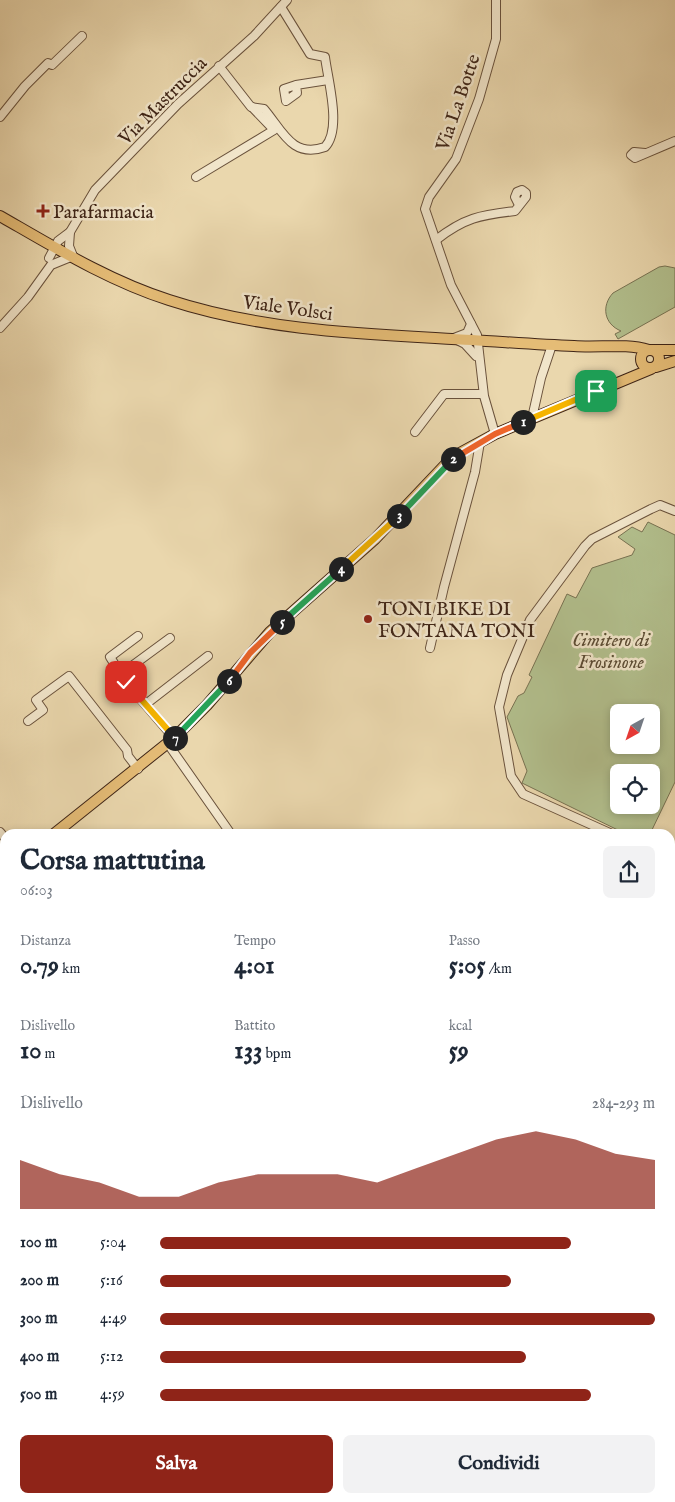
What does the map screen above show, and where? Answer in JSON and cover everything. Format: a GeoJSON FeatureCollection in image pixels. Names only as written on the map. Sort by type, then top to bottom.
{"type":"FeatureCollection","features":[{"type":"Feature","properties":{"kind":"main road","name":"Viale Volsci"},"geometry":{"type":"LineString","coordinates":[[0,216],[114,278],[169,300],[268,325],[452,338],[476,347],[492,341],[552,345],[634,346],[651,350],[675,350]]}},
{"type":"Feature","properties":{"kind":"main road","name":"Viale Volsci"},"geometry":{"type":"LineString","coordinates":[[592,346],[630,352],[641,360]]}},
{"type":"Feature","properties":{"kind":"main road"},"geometry":{"type":"LineString","coordinates":[[620,380],[632,373],[644,353],[651,350],[660,359],[653,368]]}},
{"type":"Feature","properties":{"kind":"main road"},"geometry":{"type":"LineString","coordinates":[[641,360],[645,367],[653,368]]}},
{"type":"Feature","properties":{"kind":"main road"},"geometry":{"type":"LineString","coordinates":[[60,829],[171,741],[207,706],[270,632],[375,539],[445,465],[460,453],[495,434],[620,380],[675,361]]}},
{"type":"Feature","properties":{"kind":"street","name":"Via Mastruccia"},"geometry":{"type":"LineString","coordinates":[[50,264],[58,248],[58,241],[67,235],[95,190],[178,104],[254,36],[287,0]]}},
{"type":"Feature","properties":{"kind":"street","name":"Via La Botte"},"geometry":{"type":"LineString","coordinates":[[470,321],[451,284],[426,216],[426,203],[456,159],[469,128],[496,39],[496,0]]}},
{"type":"Feature","properties":{"kind":"street"},"geometry":{"type":"LineString","coordinates":[[251,107],[264,109],[297,148],[312,151],[325,148],[334,134],[325,57],[310,54],[281,7]]}},
{"type":"Feature","properties":{"kind":"street"},"geometry":{"type":"LineString","coordinates":[[0,117],[38,72],[48,63],[52,66],[82,36]]}},
{"type":"Feature","properties":{"kind":"street"},"geometry":{"type":"LineString","coordinates":[[196,177],[274,130],[251,107],[219,66]]}},
{"type":"Feature","properties":{"kind":"street"},"geometry":{"type":"LineString","coordinates":[[296,85],[328,80]]}},
{"type":"Feature","properties":{"kind":"street"},"geometry":{"type":"LineString","coordinates":[[644,153],[675,141]]}},
{"type":"Feature","properties":{"kind":"street"},"geometry":{"type":"LineString","coordinates":[[436,240],[459,223],[476,217],[515,210],[518,205]]}},
{"type":"Feature","properties":{"kind":"street"},"geometry":{"type":"LineString","coordinates":[[0,328],[28,297],[50,264],[73,256],[67,235],[39,238]]}},
{"type":"Feature","properties":{"kind":"street"},"geometry":{"type":"LineString","coordinates":[[39,238],[46,247],[50,264]]}},
{"type":"Feature","properties":{"kind":"street"},"geometry":{"type":"LineString","coordinates":[[452,338],[467,333],[470,321]]}},
{"type":"Feature","properties":{"kind":"street"},"geometry":{"type":"LineString","coordinates":[[470,321],[492,341]]}},
{"type":"Feature","properties":{"kind":"street"},"geometry":{"type":"LineString","coordinates":[[470,321],[480,365],[483,394],[495,434]]}},
{"type":"Feature","properties":{"kind":"street"},"geometry":{"type":"LineString","coordinates":[[452,338],[476,347]]}},
{"type":"Feature","properties":{"kind":"street"},"geometry":{"type":"LineString","coordinates":[[532,418],[541,378],[552,345]]}},
{"type":"Feature","properties":{"kind":"street"},"geometry":{"type":"LineString","coordinates":[[415,432],[444,394],[483,394]]}},
{"type":"Feature","properties":{"kind":"street"},"geometry":{"type":"LineString","coordinates":[[430,648],[444,587],[475,472],[480,442]]}},
{"type":"Feature","properties":{"kind":"street"},"geometry":{"type":"LineString","coordinates":[[601,829],[523,794],[511,776],[499,707],[508,675],[530,620],[585,546],[592,539],[660,505],[675,511]]}},
{"type":"Feature","properties":{"kind":"street"},"geometry":{"type":"LineString","coordinates":[[138,636],[110,657],[146,704],[228,829]]}},
{"type":"Feature","properties":{"kind":"street"},"geometry":{"type":"LineString","coordinates":[[122,674],[170,638]]}},
{"type":"Feature","properties":{"kind":"street"},"geometry":{"type":"LineString","coordinates":[[146,704],[208,656]]}},
{"type":"Feature","properties":{"kind":"street"},"geometry":{"type":"LineString","coordinates":[[28,721],[43,710],[36,700],[69,676],[127,750],[128,756],[138,769]]}},
{"type":"Feature","properties":{"kind":"green space"},"geometry":{"type":"Polygon","coordinates":[[[659,267],[675,268],[675,307],[618,339],[615,334],[621,331],[611,324],[606,314],[609,298],[613,293],[659,267]]]}},
{"type":"Feature","properties":{"kind":"green space","name":"Cimitero di Frosinone"},"geometry":{"type":"Polygon","coordinates":[[[648,522],[675,535],[675,782],[660,813],[660,764],[610,764],[610,814],[660,814],[652,829],[616,829],[522,783],[527,771],[507,717],[518,696],[524,693],[532,677],[529,675],[567,594],[576,598],[592,568],[632,555],[635,549],[618,537],[632,527],[642,532],[648,522]]]}},
{"type":"Feature","properties":{"kind":"place","name":"Parafarmacia"},"geometry":{"type":"Point","coordinates":[43,211]}},
{"type":"Feature","properties":{"kind":"place","name":"TONI BIKE DI FONTANA TONI"},"geometry":{"type":"Point","coordinates":[368,619]}},
{"type":"Feature","properties":{"kind":"route"},"geometry":{"type":"LineString","coordinates":[[126,682],[174,738],[207,706],[250,653],[270,632],[375,539],[445,465],[460,453],[495,434],[596,391]]}}]}
